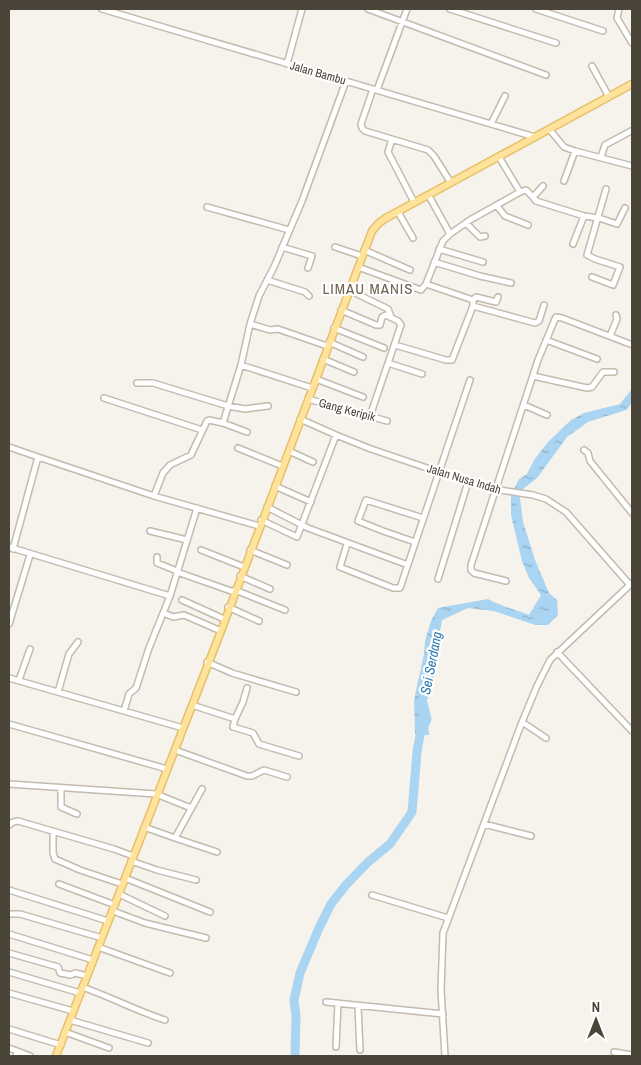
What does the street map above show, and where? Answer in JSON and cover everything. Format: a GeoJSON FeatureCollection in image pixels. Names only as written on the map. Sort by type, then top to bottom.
{"type":"FeatureCollection","features":[{"type":"Feature","properties":{"kind":"main road"},"geometry":{"type":"LineString","coordinates":[[56,1056],[156,794],[175,750],[207,662],[221,631],[228,607],[374,227],[414,202],[429,196],[632,84]]}},
{"type":"Feature","properties":{"kind":"street","name":"Jalan Bambu"},"geometry":{"type":"LineString","coordinates":[[102,9],[535,137]]}},
{"type":"Feature","properties":{"kind":"street"},"geometry":{"type":"LineString","coordinates":[[287,64],[302,9]]}},
{"type":"Feature","properties":{"kind":"street"},"geometry":{"type":"LineString","coordinates":[[368,9],[546,75]]}},
{"type":"Feature","properties":{"kind":"street"},"geometry":{"type":"LineString","coordinates":[[407,9],[362,128],[365,131],[428,150],[451,183]]}},
{"type":"Feature","properties":{"kind":"street"},"geometry":{"type":"LineString","coordinates":[[450,9],[556,43]]}},
{"type":"Feature","properties":{"kind":"street"},"geometry":{"type":"LineString","coordinates":[[536,9],[603,31]]}},
{"type":"Feature","properties":{"kind":"street"},"geometry":{"type":"LineString","coordinates":[[619,9],[617,18],[632,43]]}},
{"type":"Feature","properties":{"kind":"street"},"geometry":{"type":"LineString","coordinates":[[592,66],[609,97]]}},
{"type":"Feature","properties":{"kind":"street"},"geometry":{"type":"LineString","coordinates":[[223,423],[241,365],[250,324],[260,296],[302,201],[346,81]]}},
{"type":"Feature","properties":{"kind":"street"},"geometry":{"type":"LineString","coordinates":[[491,124],[505,96]]}},
{"type":"Feature","properties":{"kind":"street"},"geometry":{"type":"LineString","coordinates":[[549,129],[559,142],[575,151],[632,166]]}},
{"type":"Feature","properties":{"kind":"street"},"geometry":{"type":"LineString","coordinates":[[600,157],[605,145],[631,131]]}},
{"type":"Feature","properties":{"kind":"street"},"geometry":{"type":"LineString","coordinates":[[392,139],[388,152],[414,202]]}},
{"type":"Feature","properties":{"kind":"street"},"geometry":{"type":"LineString","coordinates":[[564,181],[575,151]]}},
{"type":"Feature","properties":{"kind":"street"},"geometry":{"type":"LineString","coordinates":[[499,157],[520,192]]}},
{"type":"Feature","properties":{"kind":"street"},"geometry":{"type":"LineString","coordinates":[[533,197],[543,186]]}},
{"type":"Feature","properties":{"kind":"street"},"geometry":{"type":"LineString","coordinates":[[592,277],[613,285],[620,267],[587,255],[606,189]]}},
{"type":"Feature","properties":{"kind":"street"},"geometry":{"type":"LineString","coordinates":[[358,266],[418,290],[423,288],[443,241],[450,234],[466,222],[526,190],[538,202],[617,224],[624,208]]}},
{"type":"Feature","properties":{"kind":"street"},"geometry":{"type":"LineString","coordinates":[[429,196],[450,234]]}},
{"type":"Feature","properties":{"kind":"street"},"geometry":{"type":"LineString","coordinates":[[497,206],[505,216],[528,224]]}},
{"type":"Feature","properties":{"kind":"street"},"geometry":{"type":"LineString","coordinates":[[207,207],[288,230]]}},
{"type":"Feature","properties":{"kind":"street"},"geometry":{"type":"LineString","coordinates":[[398,212],[413,238]]}},
{"type":"Feature","properties":{"kind":"street"},"geometry":{"type":"LineString","coordinates":[[573,244],[584,216]]}},
{"type":"Feature","properties":{"kind":"street"},"geometry":{"type":"LineString","coordinates":[[466,222],[480,237],[485,236]]}},
{"type":"Feature","properties":{"kind":"street"},"geometry":{"type":"LineString","coordinates":[[282,246],[312,256],[308,268]]}},
{"type":"Feature","properties":{"kind":"street"},"geometry":{"type":"LineString","coordinates":[[335,247],[363,253],[410,270]]}},
{"type":"Feature","properties":{"kind":"street"},"geometry":{"type":"LineString","coordinates":[[439,249],[482,262]]}},
{"type":"Feature","properties":{"kind":"street"},"geometry":{"type":"LineString","coordinates":[[434,262],[511,283]]}},
{"type":"Feature","properties":{"kind":"street"},"geometry":{"type":"LineString","coordinates":[[267,280],[305,292],[309,296]]}},
{"type":"Feature","properties":{"kind":"street"},"geometry":{"type":"LineString","coordinates":[[426,284],[473,303],[535,323],[539,322],[544,305]]}},
{"type":"Feature","properties":{"kind":"street"},"geometry":{"type":"LineString","coordinates":[[349,290],[388,309],[391,317]]}},
{"type":"Feature","properties":{"kind":"street"},"geometry":{"type":"LineString","coordinates":[[395,345],[446,360],[452,360],[476,297],[496,302],[498,297]]}},
{"type":"Feature","properties":{"kind":"street"},"geometry":{"type":"LineString","coordinates":[[342,310],[376,325],[380,325],[384,316],[398,320],[401,324],[370,416]]}},
{"type":"Feature","properties":{"kind":"street"},"geometry":{"type":"LineString","coordinates":[[610,336],[617,319],[616,315]]}},
{"type":"Feature","properties":{"kind":"street"},"geometry":{"type":"LineString","coordinates":[[506,580],[474,572],[471,570],[471,565],[499,491],[533,376],[556,317],[630,344]]}},
{"type":"Feature","properties":{"kind":"street"},"geometry":{"type":"LineString","coordinates":[[250,324],[270,330],[278,329],[363,357]]}},
{"type":"Feature","properties":{"kind":"street"},"geometry":{"type":"LineString","coordinates":[[334,328],[384,348]]}},
{"type":"Feature","properties":{"kind":"street"},"geometry":{"type":"LineString","coordinates":[[546,340],[597,360]]}},
{"type":"Feature","properties":{"kind":"street"},"geometry":{"type":"LineString","coordinates":[[323,359],[354,372]]}},
{"type":"Feature","properties":{"kind":"street"},"geometry":{"type":"LineString","coordinates":[[388,363],[422,374]]}},
{"type":"Feature","properties":{"kind":"street"},"geometry":{"type":"LineString","coordinates":[[241,365],[312,388]]}},
{"type":"Feature","properties":{"kind":"street"},"geometry":{"type":"LineString","coordinates":[[533,376],[587,388],[592,387],[603,372],[614,372]]}},
{"type":"Feature","properties":{"kind":"street"},"geometry":{"type":"LineString","coordinates":[[316,378],[363,397]]}},
{"type":"Feature","properties":{"kind":"street"},"geometry":{"type":"LineString","coordinates":[[347,544],[340,567],[394,588],[400,588],[470,380]]}},
{"type":"Feature","properties":{"kind":"street"},"geometry":{"type":"LineString","coordinates":[[137,383],[153,383],[228,406],[245,409],[268,406]]}},
{"type":"Feature","properties":{"kind":"street"},"geometry":{"type":"LineString","coordinates":[[104,398],[202,430]]}},
{"type":"Feature","properties":{"kind":"street","name":"Gang Keripik"},"geometry":{"type":"LineString","coordinates":[[308,399],[387,421]]}},
{"type":"Feature","properties":{"kind":"street"},"geometry":{"type":"LineString","coordinates":[[524,405],[547,415]]}},
{"type":"Feature","properties":{"kind":"street","name":"Jalan Nusa Indah"},"geometry":{"type":"LineString","coordinates":[[300,419],[371,449],[468,482],[499,491],[533,495],[556,504],[566,512],[631,584]]}},
{"type":"Feature","properties":{"kind":"street"},"geometry":{"type":"LineString","coordinates":[[154,496],[167,468],[172,463],[191,455],[202,430],[209,420],[247,432]]}},
{"type":"Feature","properties":{"kind":"street"},"geometry":{"type":"LineString","coordinates":[[9,447],[154,496],[260,523],[296,537],[336,435]]}},
{"type":"Feature","properties":{"kind":"street"},"geometry":{"type":"LineString","coordinates":[[238,448],[282,466]]}},
{"type":"Feature","properties":{"kind":"street"},"geometry":{"type":"LineString","coordinates":[[584,450],[588,453],[590,461],[632,513]]}},
{"type":"Feature","properties":{"kind":"street"},"geometry":{"type":"LineString","coordinates":[[289,451],[313,462]]}},
{"type":"Feature","properties":{"kind":"street"},"geometry":{"type":"LineString","coordinates":[[38,457],[11,548],[170,596]]}},
{"type":"Feature","properties":{"kind":"street"},"geometry":{"type":"LineString","coordinates":[[438,579],[468,482]]}},
{"type":"Feature","properties":{"kind":"street"},"geometry":{"type":"LineString","coordinates":[[275,486],[311,502]]}},
{"type":"Feature","properties":{"kind":"street"},"geometry":{"type":"LineString","coordinates":[[415,542],[382,531],[358,520],[366,500],[423,518]]}},
{"type":"Feature","properties":{"kind":"street"},"geometry":{"type":"LineString","coordinates":[[267,507],[302,525],[347,544],[408,565]]}},
{"type":"Feature","properties":{"kind":"street"},"geometry":{"type":"LineString","coordinates":[[124,711],[129,694],[136,688],[149,648],[164,613],[197,508]]}},
{"type":"Feature","properties":{"kind":"street"},"geometry":{"type":"LineString","coordinates":[[150,531],[187,540]]}},
{"type":"Feature","properties":{"kind":"street"},"geometry":{"type":"LineString","coordinates":[[201,550],[244,567]]}},
{"type":"Feature","properties":{"kind":"street"},"geometry":{"type":"LineString","coordinates":[[250,550],[287,566]]}},
{"type":"Feature","properties":{"kind":"street"},"geometry":{"type":"LineString","coordinates":[[9,624],[30,555]]}},
{"type":"Feature","properties":{"kind":"street"},"geometry":{"type":"LineString","coordinates":[[157,558],[157,564],[285,610]]}},
{"type":"Feature","properties":{"kind":"street"},"geometry":{"type":"LineString","coordinates":[[240,576],[270,590]]}},
{"type":"Feature","properties":{"kind":"street"},"geometry":{"type":"LineString","coordinates":[[445,1056],[441,944],[443,933],[522,722],[550,660],[631,584]]}},
{"type":"Feature","properties":{"kind":"street"},"geometry":{"type":"LineString","coordinates":[[182,600],[224,618]]}},
{"type":"Feature","properties":{"kind":"street"},"geometry":{"type":"LineString","coordinates":[[228,607],[259,620]]}},
{"type":"Feature","properties":{"kind":"street"},"geometry":{"type":"LineString","coordinates":[[164,613],[173,617],[184,615],[221,631]]}},
{"type":"Feature","properties":{"kind":"street"},"geometry":{"type":"LineString","coordinates":[[58,692],[69,654],[78,642]]}},
{"type":"Feature","properties":{"kind":"street"},"geometry":{"type":"LineString","coordinates":[[19,680],[30,649]]}},
{"type":"Feature","properties":{"kind":"street"},"geometry":{"type":"LineString","coordinates":[[557,652],[632,730]]}},
{"type":"Feature","properties":{"kind":"street"},"geometry":{"type":"LineString","coordinates":[[207,662],[232,673],[296,692]]}},
{"type":"Feature","properties":{"kind":"street"},"geometry":{"type":"LineString","coordinates":[[9,678],[183,728]]}},
{"type":"Feature","properties":{"kind":"street"},"geometry":{"type":"LineString","coordinates":[[247,688],[243,702],[234,719],[233,727],[253,733],[259,744],[299,756]]}},
{"type":"Feature","properties":{"kind":"street"},"geometry":{"type":"LineString","coordinates":[[192,705],[234,719]]}},
{"type":"Feature","properties":{"kind":"street"},"geometry":{"type":"LineString","coordinates":[[522,722],[546,738]]}},
{"type":"Feature","properties":{"kind":"street"},"geometry":{"type":"LineString","coordinates":[[9,724],[167,769]]}},
{"type":"Feature","properties":{"kind":"street"},"geometry":{"type":"LineString","coordinates":[[175,750],[247,776],[252,776],[264,770],[287,777]]}},
{"type":"Feature","properties":{"kind":"street"},"geometry":{"type":"LineString","coordinates":[[9,784],[156,794],[192,808]]}},
{"type":"Feature","properties":{"kind":"street"},"geometry":{"type":"LineString","coordinates":[[62,788],[61,807],[76,814]]}},
{"type":"Feature","properties":{"kind":"street"},"geometry":{"type":"LineString","coordinates":[[175,838],[202,789]]}},
{"type":"Feature","properties":{"kind":"street"},"geometry":{"type":"LineString","coordinates":[[9,825],[13,822],[18,822],[114,849],[157,870],[196,880]]}},
{"type":"Feature","properties":{"kind":"street"},"geometry":{"type":"LineString","coordinates":[[484,824],[531,836]]}},
{"type":"Feature","properties":{"kind":"street"},"geometry":{"type":"LineString","coordinates":[[144,827],[218,852]]}},
{"type":"Feature","properties":{"kind":"street"},"geometry":{"type":"LineString","coordinates":[[53,832],[52,846],[55,859],[80,870],[124,881],[210,912]]}},
{"type":"Feature","properties":{"kind":"street"},"geometry":{"type":"LineString","coordinates":[[59,884],[145,923],[206,938]]}},
{"type":"Feature","properties":{"kind":"street"},"geometry":{"type":"LineString","coordinates":[[9,890],[108,921]]}},
{"type":"Feature","properties":{"kind":"street"},"geometry":{"type":"LineString","coordinates":[[119,894],[165,916]]}},
{"type":"Feature","properties":{"kind":"street"},"geometry":{"type":"LineString","coordinates":[[372,895],[448,918]]}},
{"type":"Feature","properties":{"kind":"street"},"geometry":{"type":"LineString","coordinates":[[9,914],[20,914],[102,938]]}},
{"type":"Feature","properties":{"kind":"street"},"geometry":{"type":"LineString","coordinates":[[9,934],[93,960]]}},
{"type":"Feature","properties":{"kind":"street"},"geometry":{"type":"LineString","coordinates":[[98,947],[170,974]]}},
{"type":"Feature","properties":{"kind":"street"},"geometry":{"type":"LineString","coordinates":[[9,953],[58,967],[60,973],[71,975],[75,972],[87,976]]}},
{"type":"Feature","properties":{"kind":"street"},"geometry":{"type":"LineString","coordinates":[[9,972],[106,995],[137,1011],[165,1020]]}},
{"type":"Feature","properties":{"kind":"street"},"geometry":{"type":"LineString","coordinates":[[9,993],[73,1011]]}},
{"type":"Feature","properties":{"kind":"street"},"geometry":{"type":"LineString","coordinates":[[326,1002],[443,1014]]}},
{"type":"Feature","properties":{"kind":"street"},"geometry":{"type":"LineString","coordinates":[[336,1047],[338,1003]]}},
{"type":"Feature","properties":{"kind":"street"},"geometry":{"type":"LineString","coordinates":[[358,1006],[360,1050]]}},
{"type":"Feature","properties":{"kind":"street"},"geometry":{"type":"LineString","coordinates":[[70,1020],[148,1044]]}},
{"type":"Feature","properties":{"kind":"street"},"geometry":{"type":"LineString","coordinates":[[9,1029],[60,1045]]}},
{"type":"Feature","properties":{"kind":"street"},"geometry":{"type":"LineString","coordinates":[[66,1032],[109,1048]]}},
{"type":"Feature","properties":{"kind":"street"},"geometry":{"type":"LineString","coordinates":[[9,1048],[16,1054],[30,1056]]}},
{"type":"Feature","properties":{"kind":"street"},"geometry":{"type":"LineString","coordinates":[[614,1052],[632,1055]]}},
{"type":"Feature","properties":{"kind":"water"},"geometry":{"type":"Polygon","coordinates":[[[632,389],[632,403],[626,410],[588,422],[567,437],[537,478],[523,489],[520,498],[523,522],[535,560],[549,593],[557,600],[558,615],[548,625],[535,625],[494,611],[468,608],[442,620],[434,664],[434,678],[431,692],[426,702],[429,735],[415,734],[414,700],[425,641],[431,621],[438,608],[488,599],[529,615],[541,595],[529,578],[522,561],[511,515],[511,495],[519,479],[527,474],[534,460],[548,442],[571,420],[584,413],[620,404],[632,389]]]}},
{"type":"Feature","properties":{"kind":"waterway","name":"Sei Serdang"},"geometry":{"type":"LineString","coordinates":[[295,1056],[296,1016],[294,1000],[300,973],[319,928],[331,904],[345,886],[368,862],[390,844],[412,812],[417,752],[420,735],[427,719],[423,703]]}},
{"type":"Feature","properties":{"kind":"district","name":"LIMAU MANIS"},"geometry":{"type":"Point","coordinates":[368,288]}}]}
